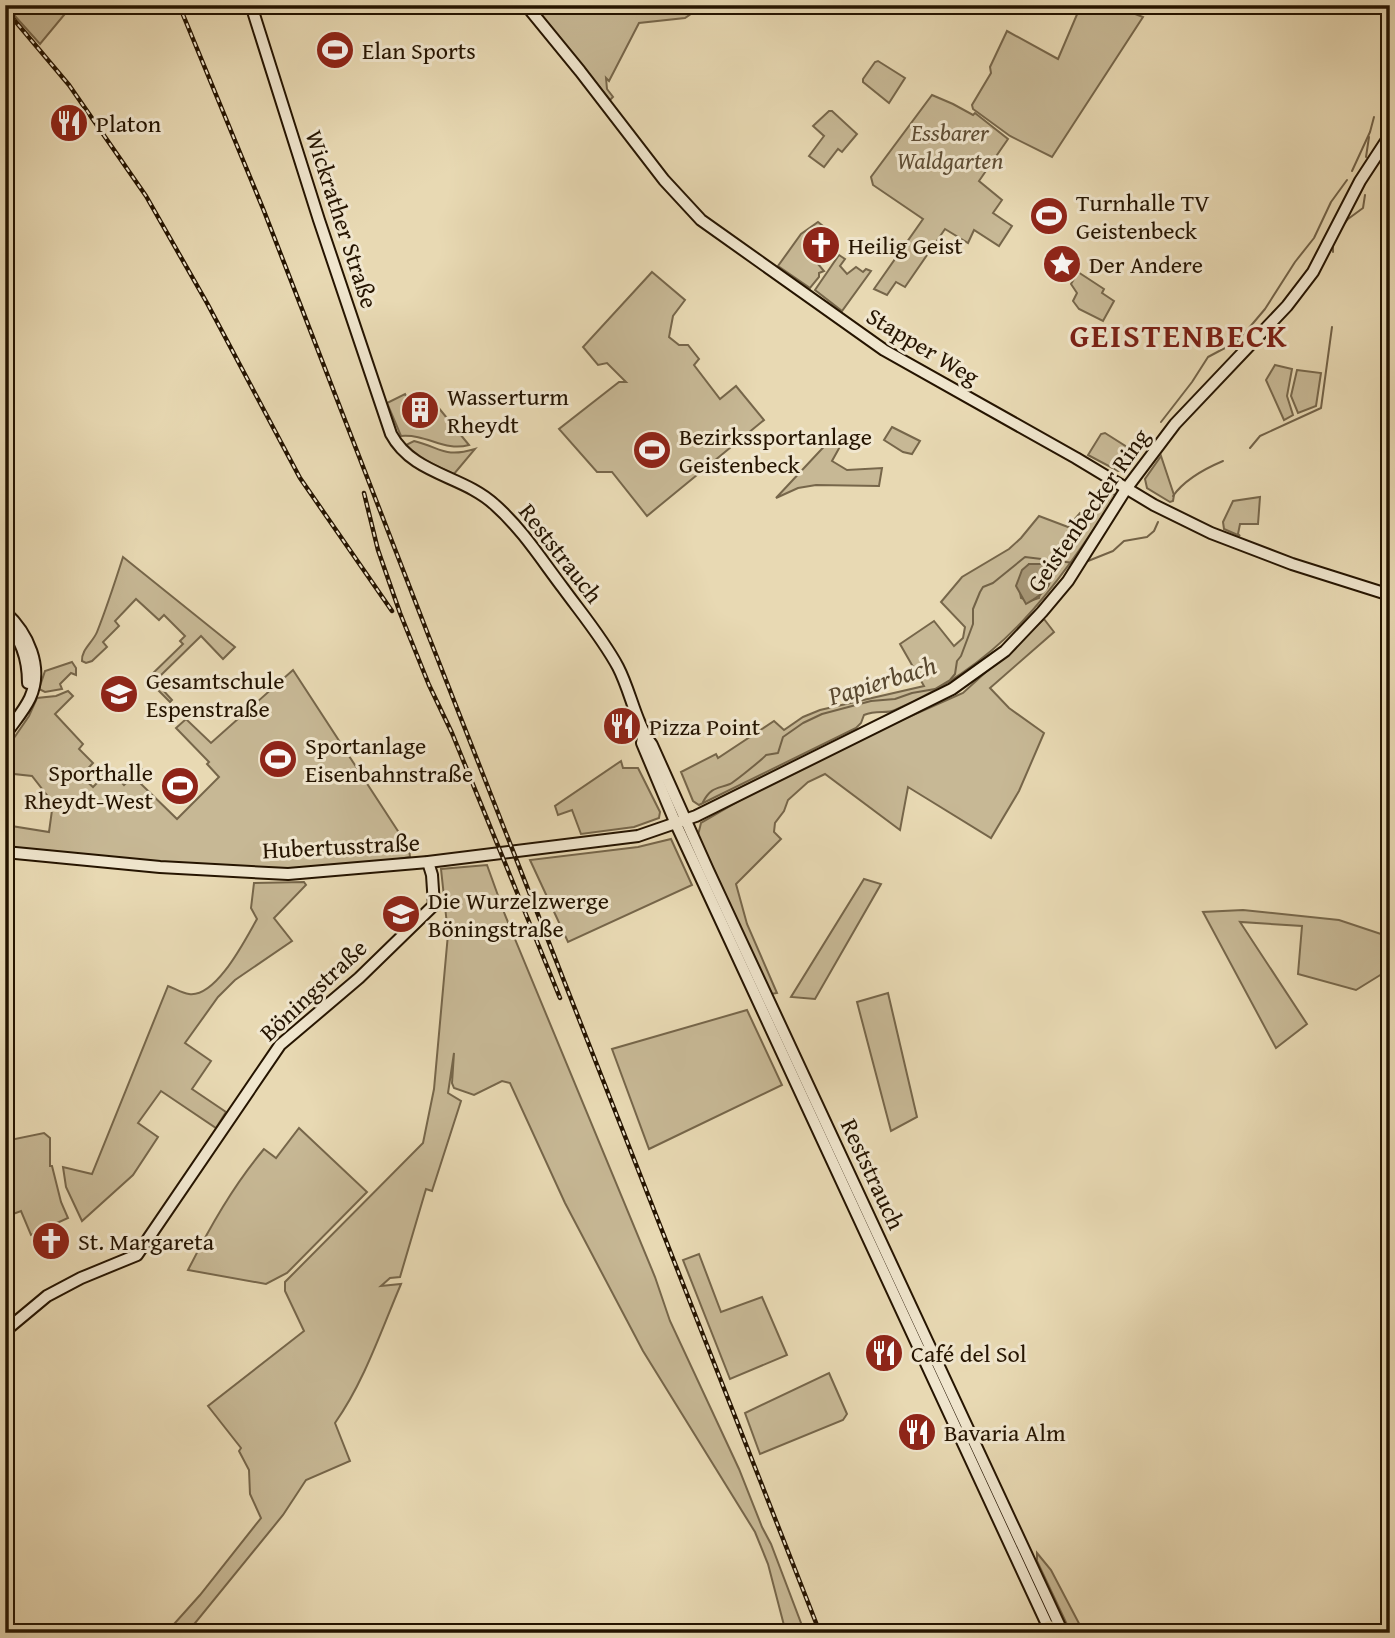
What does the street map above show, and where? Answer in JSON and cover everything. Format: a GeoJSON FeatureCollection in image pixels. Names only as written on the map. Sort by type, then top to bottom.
{"type":"FeatureCollection","features":[{"type":"Feature","properties":{"kind":"main road","name":"Wickrather Straße"},"geometry":{"type":"LineString","coordinates":[[251,5],[369,375],[396,444]]}},
{"type":"Feature","properties":{"kind":"main road","name":"Stapper Weg"},"geometry":{"type":"LineString","coordinates":[[526,5],[664,180],[701,220],[895,357],[1076,458],[1126,489],[1210,533],[1292,564],[1390,595]]}},
{"type":"Feature","properties":{"kind":"main road","name":"Geistenbecker Ring"},"geometry":{"type":"LineString","coordinates":[[680,823],[940,695],[1005,651],[1068,580],[1126,489],[1188,408],[1280,313],[1307,279],[1324,254],[1360,181],[1390,135]]}},
{"type":"Feature","properties":{"kind":"main road","name":"Reststrauch"},"geometry":{"type":"LineString","coordinates":[[396,444],[418,464],[486,497],[516,526],[604,644],[621,674],[644,733],[642,743],[1053,1632]]}},
{"type":"Feature","properties":{"kind":"main road"},"geometry":{"type":"LineString","coordinates":[[5,612],[20,627],[34,658],[35,677],[30,698],[5,735]]}},
{"type":"Feature","properties":{"kind":"main road"},"geometry":{"type":"LineString","coordinates":[[5,622],[15,632],[27,662],[28,684],[18,716]]}},
{"type":"Feature","properties":{"kind":"main road","name":"Hubertusstraße"},"geometry":{"type":"LineString","coordinates":[[5,852],[160,867],[288,874],[428,862],[604,842],[638,836],[680,823]]}},
{"type":"Feature","properties":{"kind":"main road","name":"Böningstraße"},"geometry":{"type":"LineString","coordinates":[[5,1331],[47,1296],[81,1278],[136,1255],[280,1045],[359,978],[434,905],[432,875],[428,862]]}},
{"type":"Feature","properties":{"kind":"green space"},"geometry":{"type":"Polygon","coordinates":[[[5,5],[62,5],[69,9],[40,44],[5,5]]]}},
{"type":"Feature","properties":{"kind":"green space"},"geometry":{"type":"Polygon","coordinates":[[[533,5],[704,5],[685,18],[639,23],[609,81],[606,78],[607,89],[613,97],[610,100],[533,5]]]}},
{"type":"Feature","properties":{"kind":"green space"},"geometry":{"type":"Polygon","coordinates":[[[1081,5],[1112,5],[1143,17],[1052,157],[1010,136],[973,109],[972,105],[991,73],[990,67],[1007,31],[1058,59],[1081,5]]]}},
{"type":"Feature","properties":{"kind":"green space"},"geometry":{"type":"Polygon","coordinates":[[[878,61],[905,78],[889,103],[863,82],[878,61]]]}},
{"type":"Feature","properties":{"kind":"green space","name":"Essbarer Waldgarten"},"geometry":{"type":"Polygon","coordinates":[[[932,95],[973,115],[975,113],[1008,139],[979,181],[1002,200],[993,213],[1012,226],[999,246],[974,230],[968,243],[945,229],[905,287],[896,282],[887,295],[874,289],[923,219],[873,185],[871,177],[932,95]]]}},
{"type":"Feature","properties":{"kind":"green space"},"geometry":{"type":"Polygon","coordinates":[[[829,111],[857,134],[842,152],[838,149],[824,167],[809,156],[824,136],[813,126],[829,111]]]}},
{"type":"Feature","properties":{"kind":"green space"},"geometry":{"type":"Polygon","coordinates":[[[818,222],[833,234],[830,238],[818,230],[803,248],[805,253],[819,261],[818,264],[824,271],[819,273],[810,288],[778,266],[801,234],[818,222]]]}},
{"type":"Feature","properties":{"kind":"green space"},"geometry":{"type":"Polygon","coordinates":[[[839,255],[845,259],[840,266],[847,274],[856,267],[863,272],[866,269],[871,271],[842,311],[815,290],[839,255]]]}},
{"type":"Feature","properties":{"kind":"green space","name":"Bezirkssportanlage Geistenbeck"},"geometry":{"type":"Polygon","coordinates":[[[652,272],[685,300],[673,316],[669,337],[679,345],[688,345],[699,359],[694,365],[720,399],[736,386],[764,420],[647,516],[612,472],[597,472],[559,429],[619,382],[626,382],[607,363],[598,365],[583,347],[652,272]]]}},
{"type":"Feature","properties":{"kind":"green space"},"geometry":{"type":"Polygon","coordinates":[[[1078,272],[1104,289],[1102,293],[1114,301],[1103,321],[1079,309],[1073,301],[1077,293],[1071,284],[1078,272]]]}},
{"type":"Feature","properties":{"kind":"green space"},"geometry":{"type":"Polygon","coordinates":[[[1275,365],[1292,369],[1287,396],[1293,415],[1284,420],[1266,380],[1275,365]]]}},
{"type":"Feature","properties":{"kind":"green space"},"geometry":{"type":"Polygon","coordinates":[[[1297,370],[1321,373],[1316,406],[1298,413],[1291,396],[1297,370]]]}},
{"type":"Feature","properties":{"kind":"green space"},"geometry":{"type":"Polygon","coordinates":[[[405,394],[410,405],[429,396],[469,445],[444,445],[401,436],[387,403],[405,394]]]}},
{"type":"Feature","properties":{"kind":"green space"},"geometry":{"type":"Polygon","coordinates":[[[892,427],[920,441],[912,454],[903,452],[884,440],[892,427]]]}},
{"type":"Feature","properties":{"kind":"green space"},"geometry":{"type":"Polygon","coordinates":[[[1105,433],[1138,454],[1122,470],[1118,471],[1088,455],[1101,434],[1105,433]]]}},
{"type":"Feature","properties":{"kind":"green space"},"geometry":{"type":"Polygon","coordinates":[[[832,438],[842,443],[832,461],[847,470],[882,468],[879,486],[816,485],[798,488],[776,498],[832,438]]]}},
{"type":"Feature","properties":{"kind":"green space"},"geometry":{"type":"Polygon","coordinates":[[[414,441],[456,453],[475,449],[454,474],[423,458],[406,445],[414,441]]]}},
{"type":"Feature","properties":{"kind":"green space"},"geometry":{"type":"Polygon","coordinates":[[[1161,456],[1174,495],[1173,501],[1170,502],[1147,488],[1145,479],[1161,456]]]}},
{"type":"Feature","properties":{"kind":"green space"},"geometry":{"type":"Polygon","coordinates":[[[1111,492],[1116,496],[1047,593],[996,647],[967,670],[895,710],[864,715],[856,728],[699,805],[693,801],[681,772],[716,754],[718,758],[774,721],[784,730],[803,717],[820,710],[924,686],[900,644],[934,621],[954,646],[963,638],[965,627],[941,602],[962,577],[1009,549],[1039,516],[1068,527],[1080,513],[1089,517],[1111,492]],[[1029,564],[1020,592],[1021,598],[1030,601],[1039,598],[1046,564],[1029,564]]]}},
{"type":"Feature","properties":{"kind":"green space"},"geometry":{"type":"Polygon","coordinates":[[[1260,497],[1258,524],[1240,524],[1240,536],[1224,529],[1223,522],[1233,501],[1260,497]]]}},
{"type":"Feature","properties":{"kind":"green space"},"geometry":{"type":"Polygon","coordinates":[[[123,557],[235,647],[223,659],[201,636],[158,678],[164,684],[161,688],[172,700],[170,702],[147,679],[183,644],[180,641],[185,636],[164,615],[159,620],[136,599],[115,621],[119,626],[103,642],[107,647],[92,661],[82,661],[83,653],[97,632],[123,557]]]}},
{"type":"Feature","properties":{"kind":"green space"},"geometry":{"type":"Polygon","coordinates":[[[1044,619],[1054,632],[990,688],[1009,708],[1044,733],[1019,791],[991,838],[908,787],[900,830],[825,774],[808,782],[788,800],[775,823],[774,832],[781,839],[736,884],[747,924],[777,993],[771,994],[698,835],[701,823],[756,791],[963,693],[1044,619]]]}},
{"type":"Feature","properties":{"kind":"green space"},"geometry":{"type":"Polygon","coordinates":[[[72,662],[76,675],[71,673],[60,684],[62,689],[45,692],[39,689],[45,671],[72,662]]]}},
{"type":"Feature","properties":{"kind":"green space"},"geometry":{"type":"Polygon","coordinates":[[[293,670],[409,848],[410,857],[362,865],[258,870],[5,850],[5,825],[49,832],[53,803],[32,776],[5,773],[5,751],[29,716],[37,698],[56,696],[68,691],[73,696],[55,714],[83,744],[79,749],[93,763],[81,776],[93,787],[104,776],[99,771],[105,765],[124,785],[141,768],[148,776],[141,784],[177,819],[219,777],[207,764],[209,762],[176,728],[186,719],[211,743],[293,670]]]}},
{"type":"Feature","properties":{"kind":"green space"},"geometry":{"type":"Polygon","coordinates":[[[621,761],[623,768],[638,768],[660,812],[659,818],[634,827],[581,834],[572,810],[558,815],[555,806],[621,761]]]}},
{"type":"Feature","properties":{"kind":"green space"},"geometry":{"type":"Polygon","coordinates":[[[671,839],[692,885],[568,942],[530,860],[638,847],[671,839]]]}},
{"type":"Feature","properties":{"kind":"green space"},"geometry":{"type":"Polygon","coordinates":[[[487,865],[505,915],[655,1277],[670,1321],[771,1544],[801,1623],[797,1633],[786,1633],[768,1564],[755,1532],[643,1351],[565,1203],[510,1083],[502,1081],[474,1095],[454,1088],[454,1053],[448,1093],[461,1101],[432,1191],[426,1189],[400,1277],[390,1278],[381,1286],[401,1284],[363,1373],[335,1423],[350,1461],[306,1480],[283,1515],[187,1633],[166,1633],[261,1518],[250,1494],[249,1470],[239,1451],[241,1448],[208,1406],[304,1331],[285,1291],[285,1282],[423,1143],[434,1089],[448,934],[441,869],[487,865]]]}},
{"type":"Feature","properties":{"kind":"green space"},"geometry":{"type":"Polygon","coordinates":[[[864,879],[881,884],[815,999],[791,997],[864,879]]]}},
{"type":"Feature","properties":{"kind":"green space"},"geometry":{"type":"Polygon","coordinates":[[[304,882],[306,885],[274,918],[292,941],[235,980],[218,997],[185,1043],[211,1061],[192,1089],[226,1112],[216,1128],[161,1091],[138,1123],[158,1137],[133,1175],[82,1221],[66,1187],[63,1167],[92,1174],[168,986],[189,994],[199,993],[219,978],[257,919],[251,908],[254,883],[304,882]]]}},
{"type":"Feature","properties":{"kind":"green space"},"geometry":{"type":"Polygon","coordinates":[[[1243,910],[1339,920],[1390,937],[1390,969],[1356,990],[1298,974],[1302,926],[1240,922],[1307,1024],[1276,1048],[1203,912],[1243,910]]]}},
{"type":"Feature","properties":{"kind":"green space"},"geometry":{"type":"Polygon","coordinates":[[[888,993],[917,1117],[891,1131],[857,1002],[888,993]]]}},
{"type":"Feature","properties":{"kind":"green space"},"geometry":{"type":"Polygon","coordinates":[[[747,1010],[782,1085],[649,1149],[612,1049],[747,1010]]]}},
{"type":"Feature","properties":{"kind":"green space"},"geometry":{"type":"Polygon","coordinates":[[[299,1128],[367,1192],[287,1273],[266,1284],[188,1270],[242,1177],[264,1149],[276,1158],[299,1128]]]}},
{"type":"Feature","properties":{"kind":"green space"},"geometry":{"type":"Polygon","coordinates":[[[44,1133],[50,1138],[50,1166],[68,1218],[31,1235],[21,1211],[5,1217],[5,1141],[44,1133]]]}},
{"type":"Feature","properties":{"kind":"green space"},"geometry":{"type":"Polygon","coordinates":[[[699,1254],[721,1312],[762,1297],[787,1355],[730,1379],[683,1260],[699,1254]]]}},
{"type":"Feature","properties":{"kind":"green space"},"geometry":{"type":"Polygon","coordinates":[[[829,1373],[847,1414],[843,1420],[760,1454],[745,1413],[829,1373]]]}},
{"type":"Feature","properties":{"kind":"green space"},"geometry":{"type":"Polygon","coordinates":[[[1037,1553],[1051,1570],[1084,1633],[1071,1633],[1037,1561],[1037,1553]]]}},
{"type":"Feature","properties":{"kind":"shaded area"},"geometry":{"type":"Polygon","coordinates":[[[1029,564],[1045,564],[1050,577],[1043,593],[1026,604],[1016,586],[1022,570],[1029,564]]]}},
{"type":"Feature","properties":{"kind":"waterway","name":"Papierbach"},"geometry":{"type":"LineString","coordinates":[[1352,171],[1374,117]]}},
{"type":"Feature","properties":{"kind":"waterway","name":"Papierbach"},"geometry":{"type":"LineString","coordinates":[[1366,157],[1369,137]]}},
{"type":"Feature","properties":{"kind":"waterway"},"geometry":{"type":"LineString","coordinates":[[1161,422],[1208,357],[1238,341],[1265,309],[1314,238],[1331,202],[1347,180]]}},
{"type":"Feature","properties":{"kind":"waterway","name":"Papierbach"},"geometry":{"type":"LineString","coordinates":[[1340,229],[1363,208],[1365,195]]}},
{"type":"Feature","properties":{"kind":"waterway","name":"Papierbach"},"geometry":{"type":"LineString","coordinates":[[1333,242],[1333,252]]}},
{"type":"Feature","properties":{"kind":"waterway","name":"Papierbach"},"geometry":{"type":"LineString","coordinates":[[1250,448],[1260,436],[1321,408],[1332,327]]}},
{"type":"Feature","properties":{"kind":"waterway","name":"Papierbach"},"geometry":{"type":"LineString","coordinates":[[1173,496],[1195,475],[1223,461]]}},
{"type":"Feature","properties":{"kind":"waterway","name":"Papierbach"},"geometry":{"type":"LineString","coordinates":[[1088,561],[1113,551],[1124,541],[1147,537],[1158,522]]}},
{"type":"Feature","properties":{"kind":"waterway","name":"Papierbach"},"geometry":{"type":"LineString","coordinates":[[703,802],[712,791],[732,783],[766,755],[778,753],[783,737],[803,723],[822,714],[871,701],[895,699],[935,689],[950,680],[955,674],[957,661],[973,624],[973,609],[983,587],[993,583],[1025,557],[1074,563]]}},
{"type":"Feature","properties":{"kind":"railway"},"geometry":{"type":"LineString","coordinates":[[179,5],[264,211],[820,1633]]}},
{"type":"Feature","properties":{"kind":"railway"},"geometry":{"type":"LineString","coordinates":[[1382,5],[1390,11]]}},
{"type":"Feature","properties":{"kind":"railway"},"geometry":{"type":"LineString","coordinates":[[5,9],[69,85],[146,196],[207,303],[300,478],[392,611]]}},
{"type":"Feature","properties":{"kind":"railway"},"geometry":{"type":"LineString","coordinates":[[364,493],[378,550],[400,613],[560,998]]}},
{"type":"Feature","properties":{"kind":"place","name":"Elan Sports"},"geometry":{"type":"Point","coordinates":[335,50]}},
{"type":"Feature","properties":{"kind":"place","name":"Platon"},"geometry":{"type":"Point","coordinates":[69,123]}},
{"type":"Feature","properties":{"kind":"place","name":"Turnhalle TV Geistenbeck"},"geometry":{"type":"Point","coordinates":[1049,216]}},
{"type":"Feature","properties":{"kind":"place","name":"Heilig Geist"},"geometry":{"type":"Point","coordinates":[821,245]}},
{"type":"Feature","properties":{"kind":"place","name":"Der Andere"},"geometry":{"type":"Point","coordinates":[1062,264]}},
{"type":"Feature","properties":{"kind":"place","name":"Wasserturm Rheydt"},"geometry":{"type":"Point","coordinates":[420,410]}},
{"type":"Feature","properties":{"kind":"place","name":"Bezirkssportanlage Geistenbeck"},"geometry":{"type":"Point","coordinates":[652,450]}},
{"type":"Feature","properties":{"kind":"place","name":"Gesamtschule Espenstraße"},"geometry":{"type":"Point","coordinates":[119,694]}},
{"type":"Feature","properties":{"kind":"place","name":"Pizza Point"},"geometry":{"type":"Point","coordinates":[622,726]}},
{"type":"Feature","properties":{"kind":"place","name":"Sportanlage Eisenbahnstraße"},"geometry":{"type":"Point","coordinates":[278,759]}},
{"type":"Feature","properties":{"kind":"place","name":"Sporthalle Rheydt-West"},"geometry":{"type":"Point","coordinates":[180,786]}},
{"type":"Feature","properties":{"kind":"place","name":"Die Wurzelzwerge Böningstraße"},"geometry":{"type":"Point","coordinates":[401,914]}},
{"type":"Feature","properties":{"kind":"place","name":"St. Margareta"},"geometry":{"type":"Point","coordinates":[51,1241]}},
{"type":"Feature","properties":{"kind":"place","name":"Café del Sol"},"geometry":{"type":"Point","coordinates":[884,1353]}},
{"type":"Feature","properties":{"kind":"place","name":"Bavaria Alm"},"geometry":{"type":"Point","coordinates":[917,1432]}},
{"type":"Feature","properties":{"kind":"district","name":"GEISTENBECK"},"geometry":{"type":"Point","coordinates":[1179,335]}}]}
